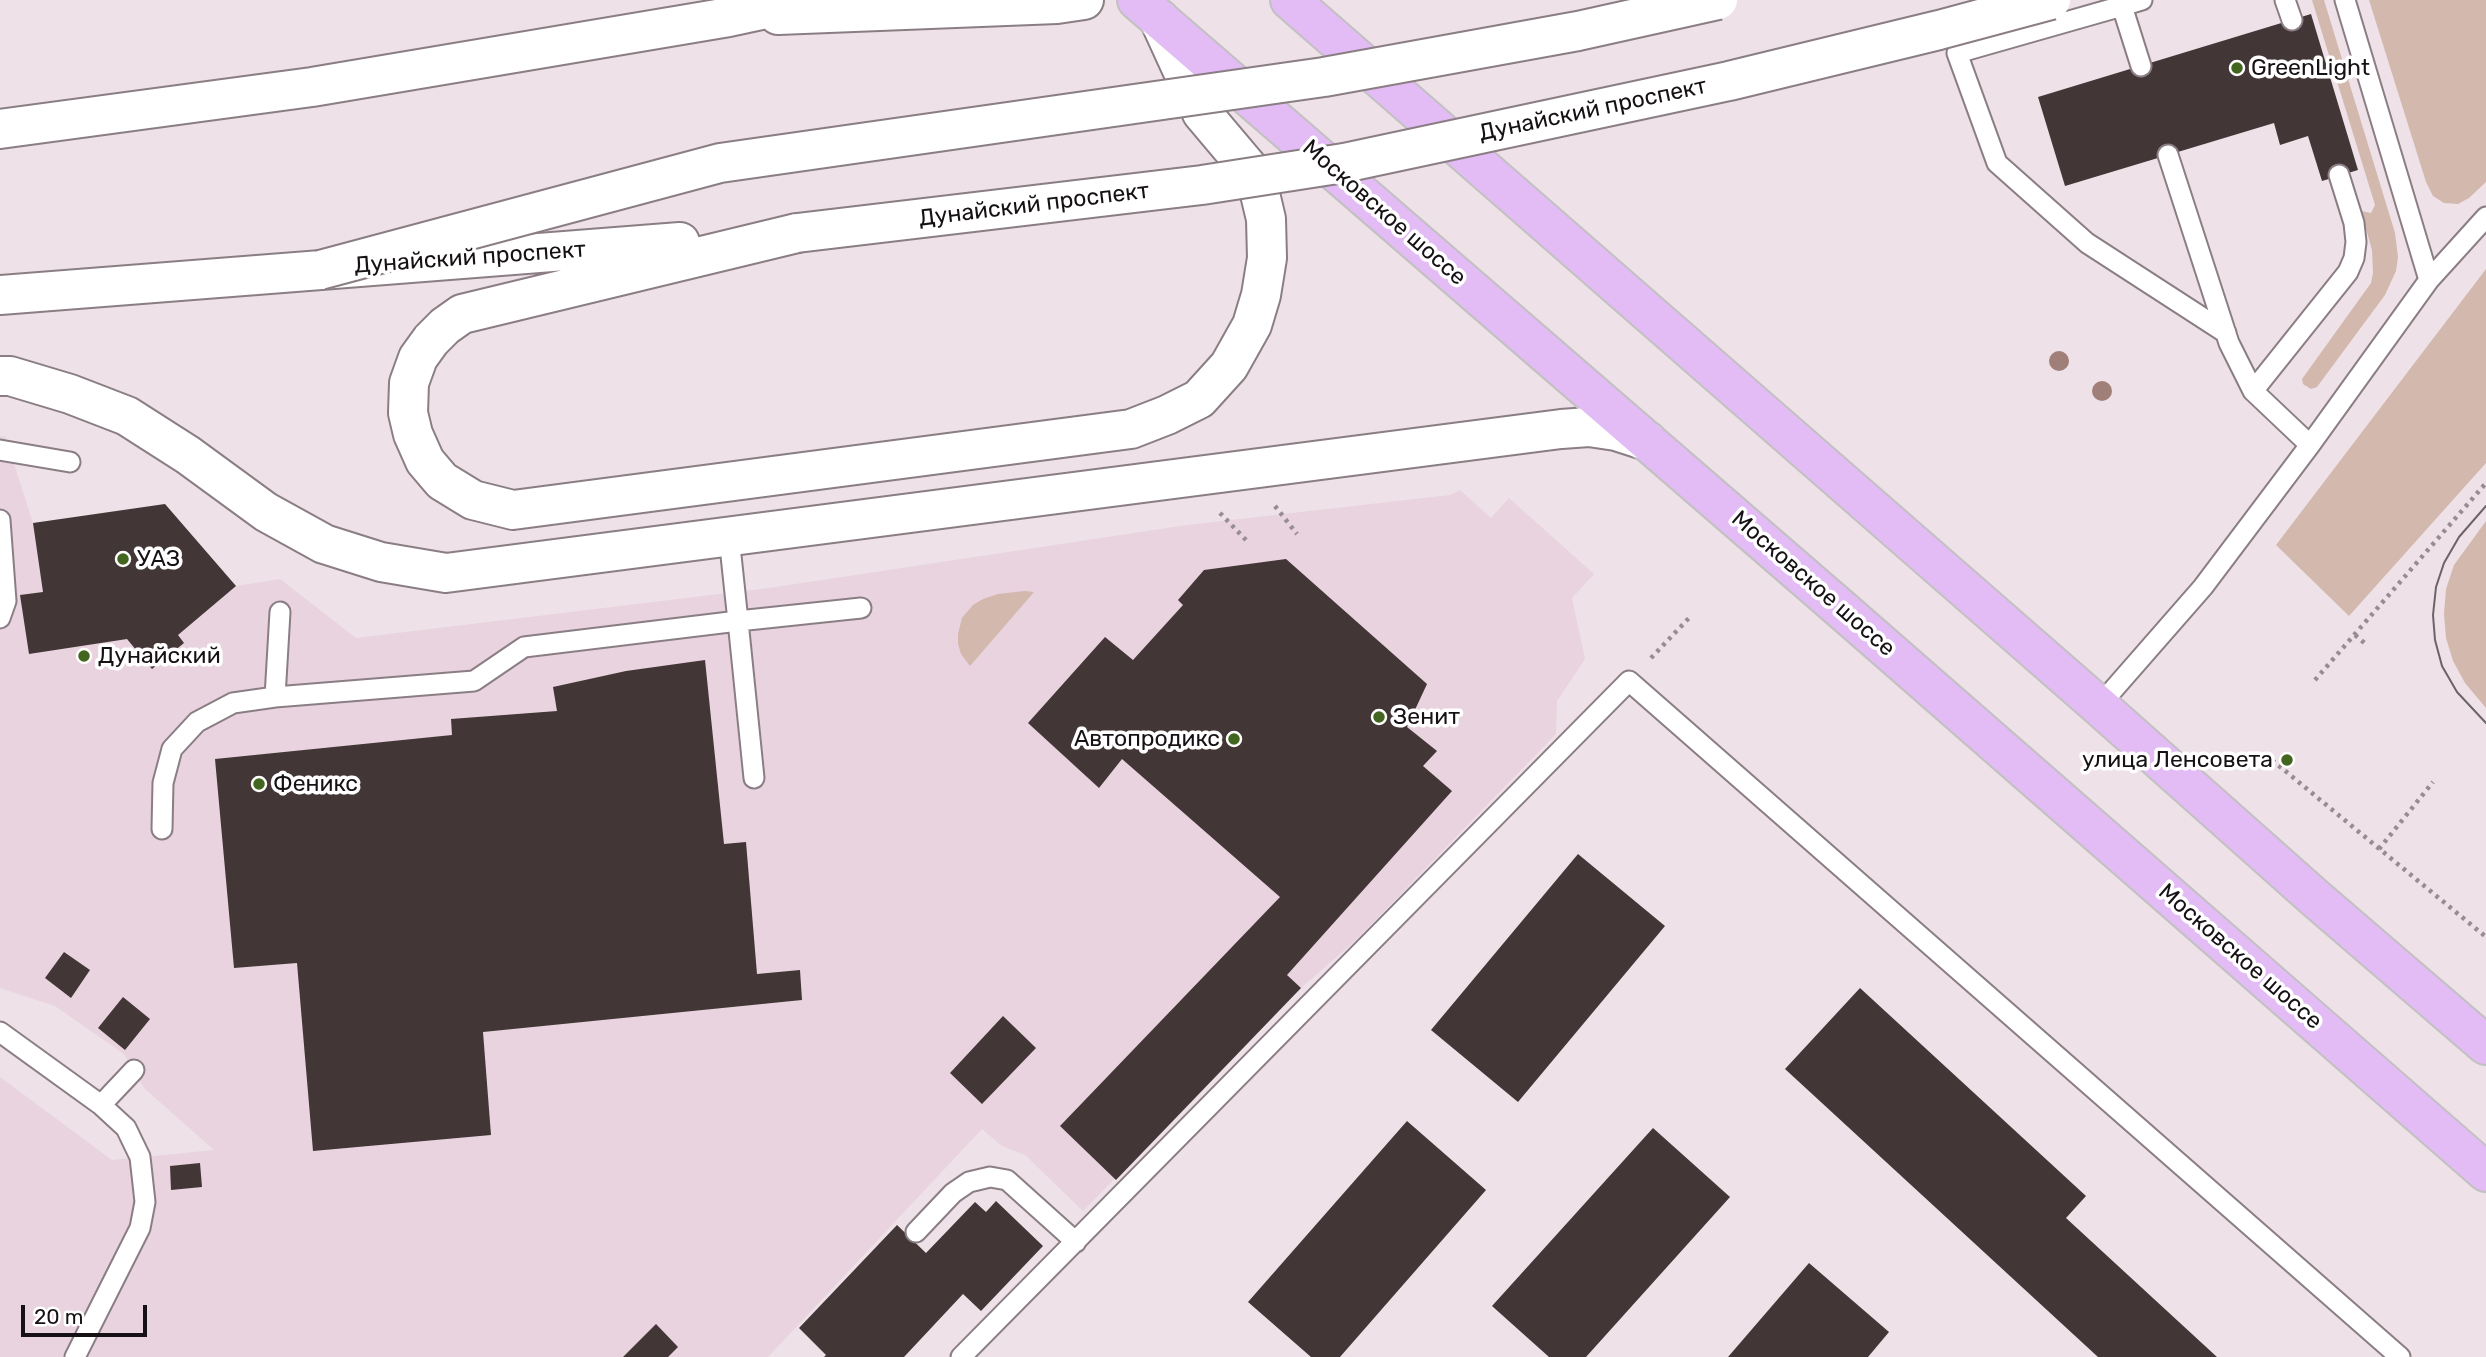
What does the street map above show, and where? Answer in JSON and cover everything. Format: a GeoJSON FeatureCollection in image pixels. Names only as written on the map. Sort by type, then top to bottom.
{"type":"FeatureCollection","features":[{"type":"Feature","properties":{"kind":"main road"},"geometry":{"type":"LineString","coordinates":[[0,129],[312,87],[729,16],[808,0]]}},
{"type":"Feature","properties":{"kind":"main road"},"geometry":{"type":"LineString","coordinates":[[729,16],[1057,4],[1084,0]]}},
{"type":"Feature","properties":{"kind":"main road"},"geometry":{"type":"LineString","coordinates":[[1290,0],[2486,1045]]}},
{"type":"Feature","properties":{"kind":"main road"},"geometry":{"type":"LineString","coordinates":[[320,270],[720,163],[1324,77],[1578,31],[1718,0]]}},
{"type":"Feature","properties":{"kind":"main road","name":"Дунайский проспект"},"geometry":{"type":"LineString","coordinates":[[0,295],[797,233],[1202,185],[1344,163],[1729,82],[2051,0]]}},
{"type":"Feature","properties":{"kind":"main road"},"geometry":{"type":"LineString","coordinates":[[797,233],[462,314],[431,340],[418,358],[409,383],[408,413],[413,435],[425,461],[442,481],[473,500],[513,510],[1131,429],[1199,399],[1229,366],[1252,325],[1261,295],[1267,258],[1266,219],[1256,177],[1202,113],[1148,9]]}},
{"type":"Feature","properties":{"kind":"main road","name":"Московское шоссе"},"geometry":{"type":"LineString","coordinates":[[1148,9],[2486,1172]]}},
{"type":"Feature","properties":{"kind":"main road"},"geometry":{"type":"LineString","coordinates":[[0,376],[10,376],[70,394],[127,416],[158,434],[266,512],[324,544],[381,562],[446,573],[1561,429],[1589,427],[1616,431],[1647,441]]}},
{"type":"Feature","properties":{"kind":"lane"},"geometry":{"type":"LineString","coordinates":[[2142,0],[2121,3],[1956,53],[1997,163],[2087,243],[2226,333]]}},
{"type":"Feature","properties":{"kind":"lane"},"geometry":{"type":"LineString","coordinates":[[2285,0],[2292,20]]}},
{"type":"Feature","properties":{"kind":"lane"},"geometry":{"type":"LineString","coordinates":[[2345,0],[2429,280]]}},
{"type":"Feature","properties":{"kind":"lane"},"geometry":{"type":"LineString","coordinates":[[2121,3],[2141,66]]}},
{"type":"Feature","properties":{"kind":"lane"},"geometry":{"type":"LineString","coordinates":[[2168,155],[2226,333],[2253,391],[2310,446]]}},
{"type":"Feature","properties":{"kind":"lane"},"geometry":{"type":"LineString","coordinates":[[2253,391],[2348,272],[2354,258],[2354,223],[2339,175]]}},
{"type":"Feature","properties":{"kind":"lane"},"geometry":{"type":"LineString","coordinates":[[2099,706],[2203,587],[2310,446],[2429,280],[2486,217]]}},
{"type":"Feature","properties":{"kind":"lane"},"geometry":{"type":"LineString","coordinates":[[0,450],[70,462]]}},
{"type":"Feature","properties":{"kind":"lane"},"geometry":{"type":"LineString","coordinates":[[0,520],[6,601],[0,618]]}},
{"type":"Feature","properties":{"kind":"lane"},"geometry":{"type":"LineString","coordinates":[[729,537],[754,778]]}},
{"type":"Feature","properties":{"kind":"lane"},"geometry":{"type":"LineString","coordinates":[[162,829],[163,783],[173,749],[197,722],[233,703],[275,697],[474,681],[524,647],[861,608]]}},
{"type":"Feature","properties":{"kind":"lane"},"geometry":{"type":"LineString","coordinates":[[275,697],[280,612]]}},
{"type":"Feature","properties":{"kind":"lane"},"geometry":{"type":"LineString","coordinates":[[961,1357],[1629,681],[2400,1357]]}},
{"type":"Feature","properties":{"kind":"lane"},"geometry":{"type":"LineString","coordinates":[[0,1032],[102,1105],[126,1128],[140,1157],[145,1202],[140,1228],[75,1357]]}},
{"type":"Feature","properties":{"kind":"lane"},"geometry":{"type":"LineString","coordinates":[[102,1105],[134,1070]]}},
{"type":"Feature","properties":{"kind":"lane"},"geometry":{"type":"LineString","coordinates":[[916,1232],[953,1192],[969,1182],[990,1177],[1007,1180],[1076,1242]]}},
{"type":"Feature","properties":{"kind":"path"},"geometry":{"type":"LineString","coordinates":[[2315,680],[2486,483]]}},
{"type":"Feature","properties":{"kind":"path"},"geometry":{"type":"LineString","coordinates":[[1274,506],[1297,534]]}},
{"type":"Feature","properties":{"kind":"path"},"geometry":{"type":"LineString","coordinates":[[1219,513],[1246,540]]}},
{"type":"Feature","properties":{"kind":"path"},"geometry":{"type":"LineString","coordinates":[[1629,681],[1689,618]]}},
{"type":"Feature","properties":{"kind":"path"},"geometry":{"type":"LineString","coordinates":[[2355,635],[2368,646]]}},
{"type":"Feature","properties":{"kind":"path"},"geometry":{"type":"LineString","coordinates":[[2272,760],[2486,937]]}},
{"type":"Feature","properties":{"kind":"path"},"geometry":{"type":"LineString","coordinates":[[2379,849],[2433,782]]}},
{"type":"Feature","properties":{"kind":"shaded area"},"geometry":{"type":"Polygon","coordinates":[[[2312,0],[2324,0],[2395,233],[2398,257],[2396,271],[2385,295],[2317,387],[2311,389],[2303,384],[2302,379],[2371,283],[2372,250],[2361,211],[2371,213],[2375,205],[2312,0]]]}},
{"type":"Feature","properties":{"kind":"shaded area"},"geometry":{"type":"Polygon","coordinates":[[[2369,0],[2486,0],[2486,182],[2458,204],[2444,203],[2433,196],[2426,182],[2369,0]]]}},
{"type":"Feature","properties":{"kind":"shaded area"},"geometry":{"type":"Polygon","coordinates":[[[2486,269],[2486,463],[2349,616],[2276,545],[2486,269]]]}},
{"type":"Feature","properties":{"kind":"shaded area"},"geometry":{"type":"Polygon","coordinates":[[[5,436],[33,523],[165,504],[236,586],[280,579],[356,638],[769,588],[1187,525],[1450,495],[1460,490],[1491,518],[1509,498],[1594,574],[1572,598],[1585,659],[1557,701],[1556,734],[1356,940],[1301,988],[1083,1211],[1025,1155],[1002,1146],[982,1129],[768,1357],[0,1357],[0,1077],[112,1160],[214,1150],[144,1088],[124,1054],[55,1006],[0,988],[0,437],[5,436]]]}},
{"type":"Feature","properties":{"kind":"shaded area"},"geometry":{"type":"Polygon","coordinates":[[[2486,521],[2486,708],[2465,683],[2453,661],[2446,638],[2444,614],[2446,589],[2454,565],[2486,521]]]}},
{"type":"Feature","properties":{"kind":"shaded area"},"geometry":{"type":"Polygon","coordinates":[[[1034,592],[970,666],[961,654],[958,644],[962,618],[973,605],[983,599],[998,594],[1034,592]]]}},
{"type":"Feature","properties":{"kind":"building"},"geometry":{"type":"Polygon","coordinates":[[[2311,14],[2358,170],[2322,181],[2308,136],[2280,145],[2274,123],[2065,186],[2038,97],[2311,14]]]}},
{"type":"Feature","properties":{"kind":"building"},"geometry":{"type":"Polygon","coordinates":[[[165,504],[236,586],[178,635],[184,643],[152,669],[127,639],[29,654],[20,595],[43,592],[33,523],[165,504]]]}},
{"type":"Feature","properties":{"kind":"building","name":"Автопродикс"},"geometry":{"type":"Polygon","coordinates":[[[1286,559],[1427,684],[1407,727],[1437,751],[1423,766],[1452,791],[1287,975],[1301,988],[1116,1180],[1060,1126],[1280,897],[1122,759],[1099,788],[1028,723],[1105,637],[1133,660],[1183,605],[1178,600],[1204,570],[1286,559]]]}},
{"type":"Feature","properties":{"kind":"building"},"geometry":{"type":"Polygon","coordinates":[[[705,660],[724,844],[746,842],[757,974],[800,970],[802,1000],[483,1032],[491,1135],[313,1151],[297,963],[234,968],[215,759],[452,735],[451,719],[557,711],[553,687],[626,671],[705,660]]]}},
{"type":"Feature","properties":{"kind":"building"},"geometry":{"type":"Polygon","coordinates":[[[1578,854],[1665,926],[1518,1102],[1431,1030],[1578,854]]]}},
{"type":"Feature","properties":{"kind":"building"},"geometry":{"type":"Polygon","coordinates":[[[64,952],[90,970],[71,998],[45,978],[64,952]]]}},
{"type":"Feature","properties":{"kind":"building"},"geometry":{"type":"Polygon","coordinates":[[[1860,988],[2086,1196],[2066,1218],[2217,1357],[2098,1357],[1785,1069],[1860,988]]]}},
{"type":"Feature","properties":{"kind":"building"},"geometry":{"type":"Polygon","coordinates":[[[123,997],[150,1019],[125,1050],[98,1028],[123,997]]]}},
{"type":"Feature","properties":{"kind":"building"},"geometry":{"type":"Polygon","coordinates":[[[1003,1016],[1036,1048],[982,1104],[950,1073],[1003,1016]]]}},
{"type":"Feature","properties":{"kind":"building"},"geometry":{"type":"Polygon","coordinates":[[[1407,1121],[1486,1190],[1340,1357],[1311,1357],[1248,1302],[1407,1121]]]}},
{"type":"Feature","properties":{"kind":"building"},"geometry":{"type":"Polygon","coordinates":[[[1653,1128],[1730,1197],[1586,1357],[1549,1357],[1492,1306],[1653,1128]]]}},
{"type":"Feature","properties":{"kind":"building"},"geometry":{"type":"Polygon","coordinates":[[[200,1163],[202,1187],[171,1190],[170,1166],[200,1163]]]}},
{"type":"Feature","properties":{"kind":"building"},"geometry":{"type":"Polygon","coordinates":[[[996,1201],[1043,1246],[981,1311],[963,1294],[904,1357],[824,1357],[826,1355],[799,1328],[897,1225],[926,1253],[975,1202],[986,1212],[996,1201]]]}},
{"type":"Feature","properties":{"kind":"building"},"geometry":{"type":"Polygon","coordinates":[[[1809,1263],[1889,1332],[1868,1357],[1728,1357],[1809,1263]]]}},
{"type":"Feature","properties":{"kind":"building"},"geometry":{"type":"Polygon","coordinates":[[[656,1324],[678,1347],[668,1357],[623,1357],[656,1324]]]}},
{"type":"Feature","properties":{"kind":"tram line"},"geometry":{"type":"LineString","coordinates":[[2486,506],[2459,537],[2444,563],[2436,587],[2433,615],[2435,640],[2442,666],[2457,692],[2486,723]]}},
{"type":"Feature","properties":{"kind":"place","name":"GreenLight"},"geometry":{"type":"Point","coordinates":[2237,68]}},
{"type":"Feature","properties":{"kind":"place","name":"УАЗ"},"geometry":{"type":"Point","coordinates":[123,559]}},
{"type":"Feature","properties":{"kind":"place","name":"Дунайский"},"geometry":{"type":"Point","coordinates":[84,656]}},
{"type":"Feature","properties":{"kind":"place","name":"Зенит"},"geometry":{"type":"Point","coordinates":[1379,717]}},
{"type":"Feature","properties":{"kind":"place","name":"Автопродикс"},"geometry":{"type":"Point","coordinates":[1234,739]}},
{"type":"Feature","properties":{"kind":"place","name":"улица Ленсовета"},"geometry":{"type":"Point","coordinates":[2287,760]}},
{"type":"Feature","properties":{"kind":"place","name":"Феникс"},"geometry":{"type":"Point","coordinates":[259,784]}}]}
